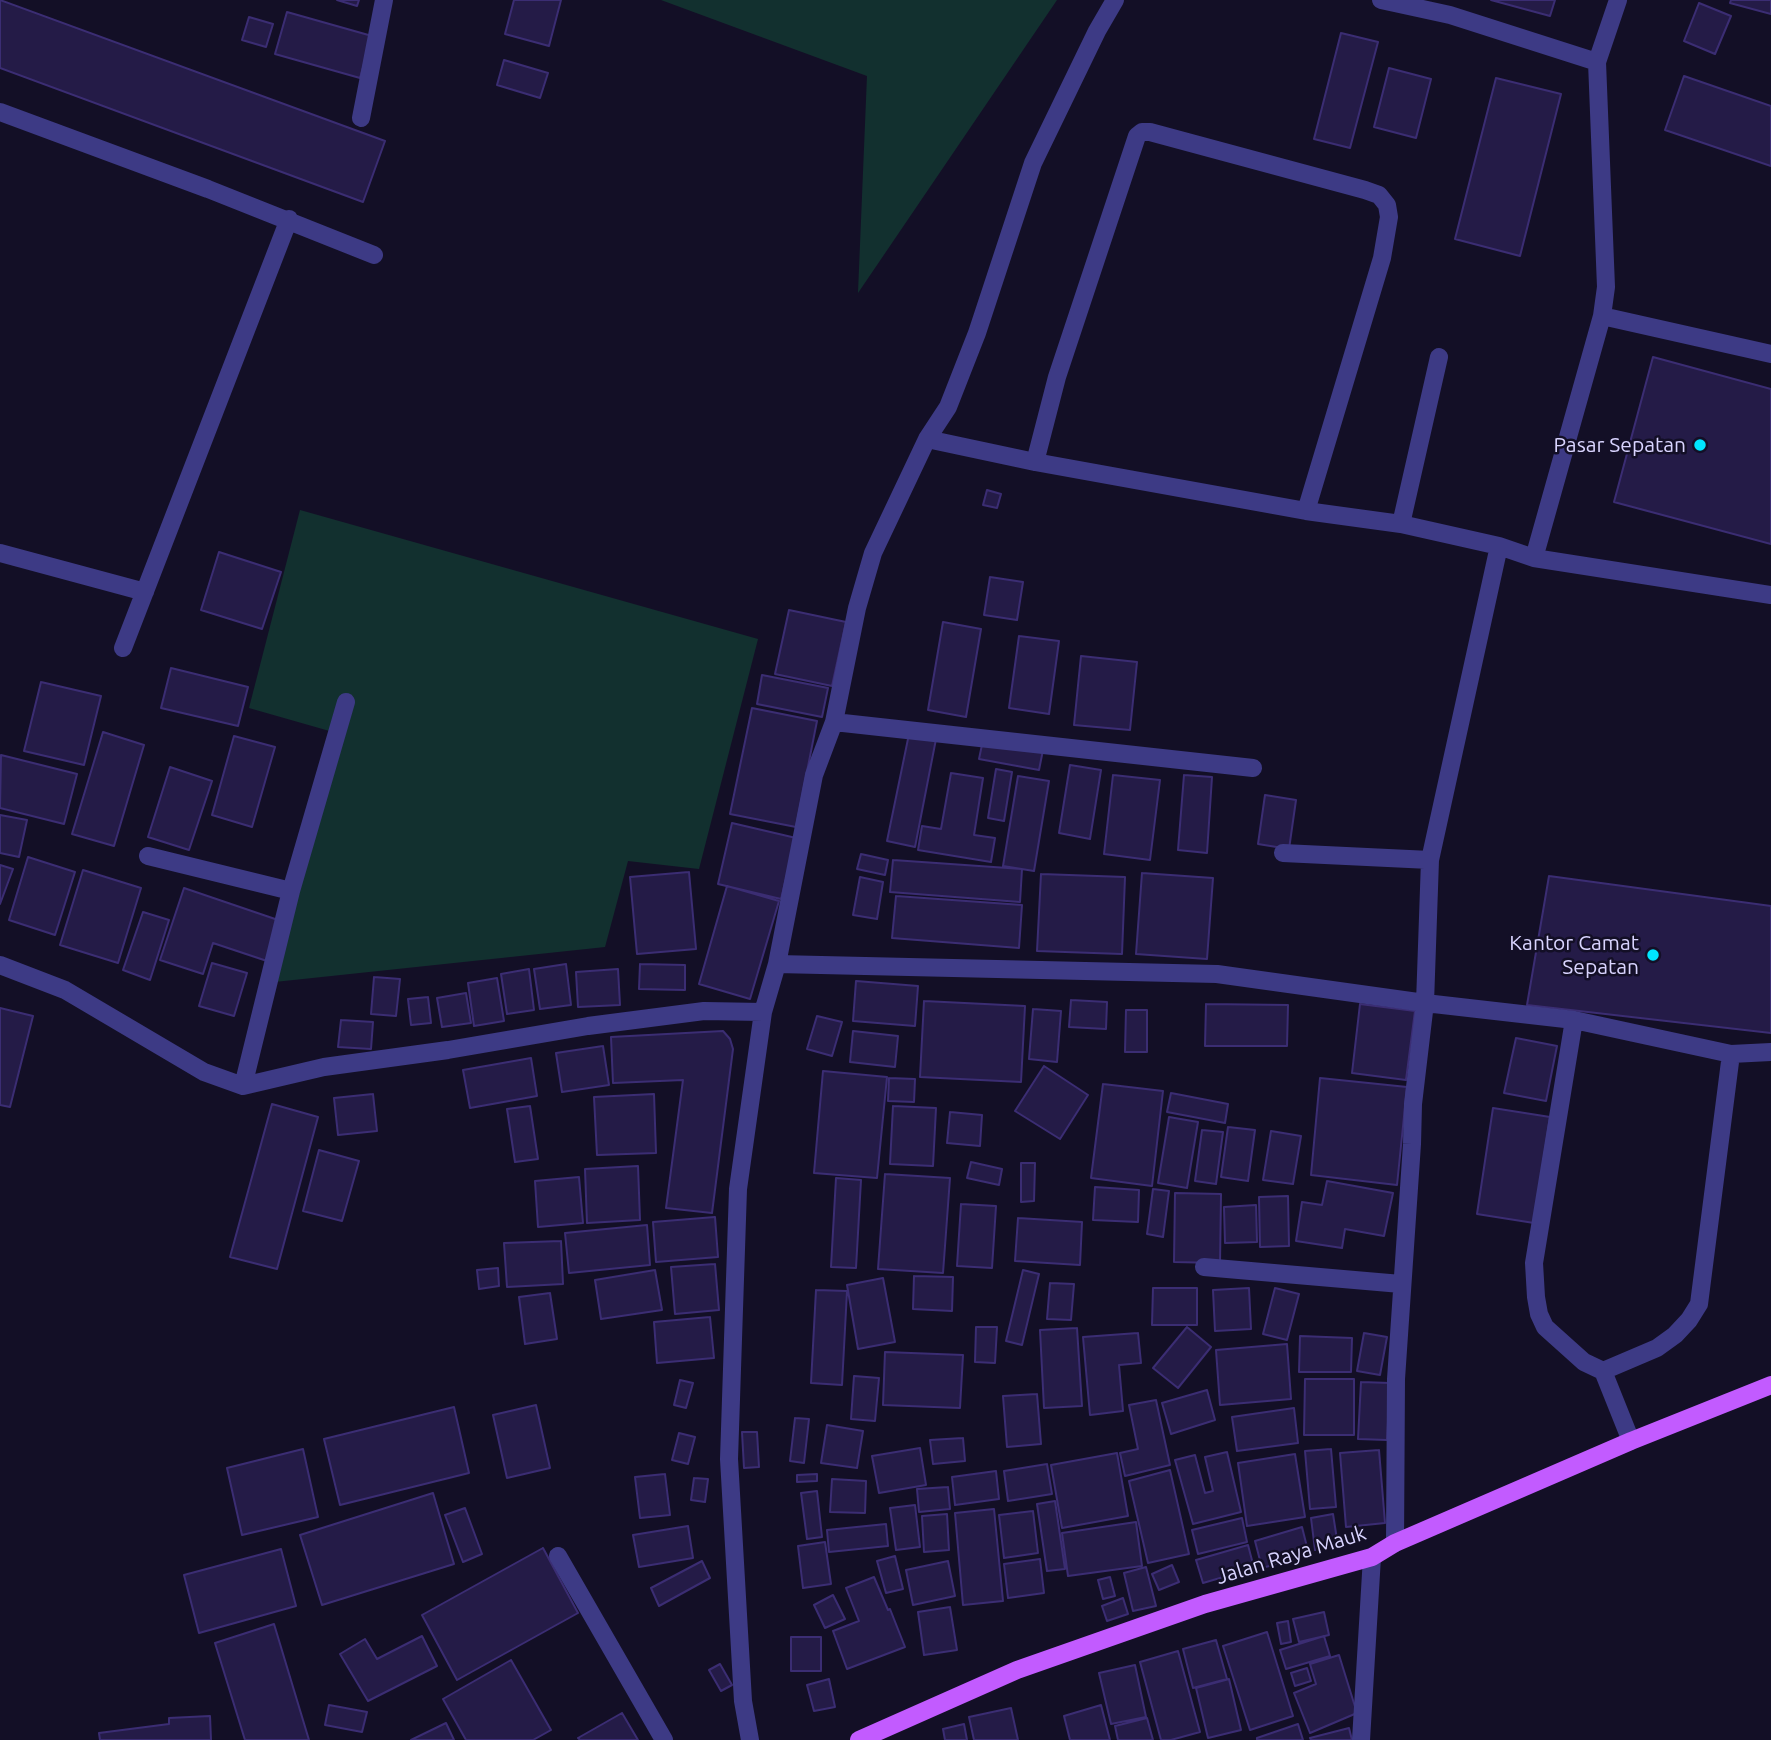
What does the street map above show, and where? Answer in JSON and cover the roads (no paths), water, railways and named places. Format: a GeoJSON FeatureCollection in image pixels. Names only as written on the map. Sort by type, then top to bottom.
{"type":"FeatureCollection","features":[{"type":"Feature","properties":{"kind":"main road","name":"Jalan Raya Mauk"},"geometry":{"type":"LineString","coordinates":[[859,1740],[1017,1670],[1205,1604],[1372,1557],[1395,1543],[1631,1441],[1771,1385]]}},
{"type":"Feature","properties":{"kind":"street"},"geometry":{"type":"LineString","coordinates":[[361,118],[384,0]]}},
{"type":"Feature","properties":{"kind":"street"},"geometry":{"type":"LineString","coordinates":[[750,1740],[743,1701],[729,1459],[738,1189],[763,1012],[777,964],[814,775],[834,722],[857,608],[873,552],[927,439],[948,407],[965,365],[1033,163],[1097,31],[1115,0]]}},
{"type":"Feature","properties":{"kind":"street"},"geometry":{"type":"LineString","coordinates":[[1381,0],[1452,8],[1597,62]]}},
{"type":"Feature","properties":{"kind":"street"},"geometry":{"type":"LineString","coordinates":[[1534,558],[1602,316],[1606,261],[1597,62],[1618,0]]}},
{"type":"Feature","properties":{"kind":"street"},"geometry":{"type":"LineString","coordinates":[[0,112],[289,219],[374,255]]}},
{"type":"Feature","properties":{"kind":"street"},"geometry":{"type":"LineString","coordinates":[[1035,462],[1057,377],[1137,136],[1142,132],[1150,132],[1365,190],[1379,195],[1387,205],[1389,217],[1382,258],[1306,512]]}},
{"type":"Feature","properties":{"kind":"street"},"geometry":{"type":"LineString","coordinates":[[123,648],[289,219]]}},
{"type":"Feature","properties":{"kind":"street"},"geometry":{"type":"LineString","coordinates":[[1602,316],[1771,354]]}},
{"type":"Feature","properties":{"kind":"street"},"geometry":{"type":"LineString","coordinates":[[1401,524],[1439,357]]}},
{"type":"Feature","properties":{"kind":"street"},"geometry":{"type":"LineString","coordinates":[[927,439],[1035,462],[1306,512],[1401,524],[1499,546],[1534,558],[1771,595]]}},
{"type":"Feature","properties":{"kind":"street"},"geometry":{"type":"LineString","coordinates":[[1395,1543],[1396,1379],[1413,1104],[1424,1003],[1430,860],[1499,546]]}},
{"type":"Feature","properties":{"kind":"street"},"geometry":{"type":"LineString","coordinates":[[0,553],[145,592]]}},
{"type":"Feature","properties":{"kind":"street"},"geometry":{"type":"LineString","coordinates":[[243,1086],[291,891],[346,702]]}},
{"type":"Feature","properties":{"kind":"street"},"geometry":{"type":"LineString","coordinates":[[834,722],[1253,768]]}},
{"type":"Feature","properties":{"kind":"street"},"geometry":{"type":"LineString","coordinates":[[1283,853],[1430,860]]}},
{"type":"Feature","properties":{"kind":"street"},"geometry":{"type":"LineString","coordinates":[[148,856],[291,891]]}},
{"type":"Feature","properties":{"kind":"street"},"geometry":{"type":"LineString","coordinates":[[777,964],[1217,974],[1424,1003],[1574,1020],[1731,1054],[1771,1052]]}},
{"type":"Feature","properties":{"kind":"street"},"geometry":{"type":"LineString","coordinates":[[0,965],[65,990],[204,1072],[243,1086],[324,1067],[448,1050],[588,1026],[704,1011],[763,1012]]}},
{"type":"Feature","properties":{"kind":"street"},"geometry":{"type":"LineString","coordinates":[[1574,1020],[1534,1263],[1536,1297],[1545,1327],[1584,1362],[1602,1371],[1631,1441]]}},
{"type":"Feature","properties":{"kind":"street"},"geometry":{"type":"LineString","coordinates":[[1602,1371],[1657,1348],[1675,1335],[1699,1304],[1731,1054]]}},
{"type":"Feature","properties":{"kind":"street"},"geometry":{"type":"LineString","coordinates":[[1204,1267],[1401,1283]]}},
{"type":"Feature","properties":{"kind":"street"},"geometry":{"type":"LineString","coordinates":[[558,1556],[664,1740]]}},
{"type":"Feature","properties":{"kind":"street"},"geometry":{"type":"LineString","coordinates":[[1362,1740],[1372,1557]]}},
{"type":"Feature","properties":{"kind":"place","name":"Pasar Sepatan"},"geometry":{"type":"Point","coordinates":[1700,445]}},
{"type":"Feature","properties":{"kind":"place","name":"Kantor Camat Sepatan"},"geometry":{"type":"Point","coordinates":[1653,955]}}]}
